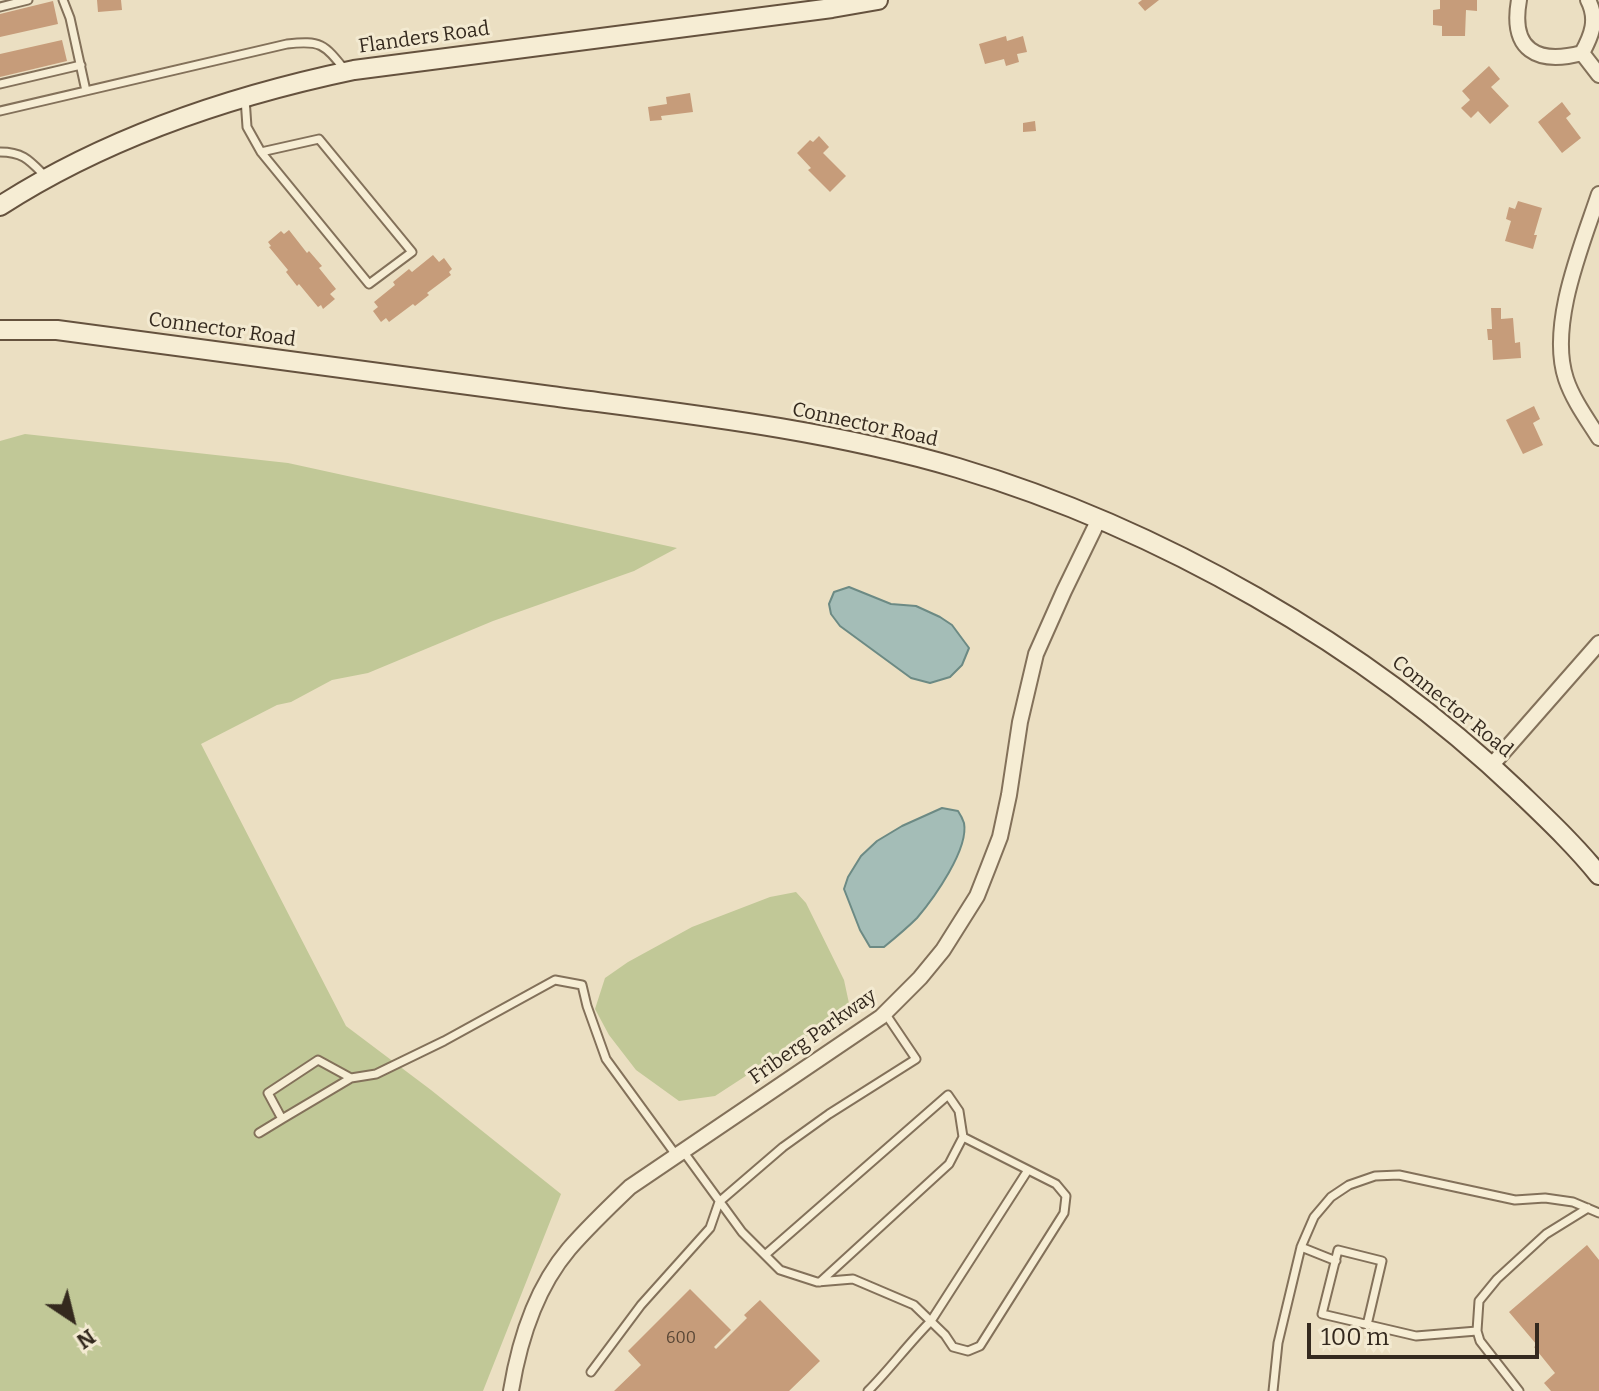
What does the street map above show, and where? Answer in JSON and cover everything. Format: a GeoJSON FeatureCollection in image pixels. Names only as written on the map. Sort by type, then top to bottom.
{"type":"FeatureCollection","features":[{"type":"Feature","properties":{"kind":"street","name":"Flanders Road"},"geometry":{"type":"LineString","coordinates":[[0,206],[47,178],[141,134],[204,109],[346,72],[878,0]]}},
{"type":"Feature","properties":{"kind":"street"},"geometry":{"type":"LineString","coordinates":[[1519,0],[1516,18],[1518,32],[1537,55],[1552,58],[1582,53],[1594,23],[1588,0]]}},
{"type":"Feature","properties":{"kind":"street"},"geometry":{"type":"LineString","coordinates":[[1582,53],[1599,75]]}},
{"type":"Feature","properties":{"kind":"street"},"geometry":{"type":"LineString","coordinates":[[1599,194],[1562,317],[1561,348],[1565,377],[1599,438]]}},
{"type":"Feature","properties":{"kind":"street","name":"Connector Road"},"geometry":{"type":"LineString","coordinates":[[0,330],[57,330],[752,424],[850,442],[957,468],[1013,486],[1099,519],[1162,548],[1327,640],[1412,700],[1491,766],[1543,815],[1599,875]]}},
{"type":"Feature","properties":{"kind":"street","name":"Friberg Parkway"},"geometry":{"type":"LineString","coordinates":[[511,1391],[526,1325],[567,1251],[595,1220],[630,1187],[885,1013],[943,950],[977,896],[1000,837],[1020,722],[1036,654],[1099,519]]}},
{"type":"Feature","properties":{"kind":"street"},"geometry":{"type":"LineString","coordinates":[[1491,766],[1599,643]]}},
{"type":"Feature","properties":{"kind":"lane"},"geometry":{"type":"LineString","coordinates":[[0,7],[28,0]]}},
{"type":"Feature","properties":{"kind":"lane"},"geometry":{"type":"LineString","coordinates":[[63,0],[86,91]]}},
{"type":"Feature","properties":{"kind":"lane"},"geometry":{"type":"LineString","coordinates":[[0,111],[311,41],[329,50],[346,72]]}},
{"type":"Feature","properties":{"kind":"lane"},"geometry":{"type":"LineString","coordinates":[[0,84],[81,65]]}},
{"type":"Feature","properties":{"kind":"lane"},"geometry":{"type":"LineString","coordinates":[[245,96],[247,127],[261,152],[369,284],[412,252],[319,139],[261,152]]}},
{"type":"Feature","properties":{"kind":"lane"},"geometry":{"type":"LineString","coordinates":[[0,152],[15,152],[30,161],[47,178]]}},
{"type":"Feature","properties":{"kind":"lane"},"geometry":{"type":"LineString","coordinates":[[259,1133],[351,1078],[390,1068],[555,980],[582,985],[606,1059],[742,1232],[780,1270],[820,1282],[853,1279],[914,1305],[953,1347],[968,1351],[980,1346],[1064,1213],[1066,1196],[1056,1184],[963,1137]]}},
{"type":"Feature","properties":{"kind":"lane"},"geometry":{"type":"LineString","coordinates":[[591,1372],[641,1305],[710,1228],[719,1202],[783,1147],[916,1059],[885,1013]]}},
{"type":"Feature","properties":{"kind":"lane"},"geometry":{"type":"LineString","coordinates":[[282,1119],[268,1093],[318,1060],[351,1078]]}},
{"type":"Feature","properties":{"kind":"lane"},"geometry":{"type":"LineString","coordinates":[[765,1255],[948,1095],[959,1111],[963,1137],[949,1164],[820,1282]]}},
{"type":"Feature","properties":{"kind":"lane"},"geometry":{"type":"LineString","coordinates":[[868,1391],[931,1321],[1028,1170]]}},
{"type":"Feature","properties":{"kind":"lane"},"geometry":{"type":"LineString","coordinates":[[1273,1391],[1278,1343],[1301,1247],[1314,1217],[1331,1197],[1349,1185],[1375,1176],[1399,1175],[1515,1200],[1545,1198],[1573,1202],[1599,1213]]}},
{"type":"Feature","properties":{"kind":"lane"},"geometry":{"type":"LineString","coordinates":[[1519,1391],[1480,1341],[1477,1331],[1479,1301],[1497,1279],[1546,1234],[1588,1208]]}},
{"type":"Feature","properties":{"kind":"lane"},"geometry":{"type":"LineString","coordinates":[[1301,1247],[1336,1261]]}},
{"type":"Feature","properties":{"kind":"lane"},"geometry":{"type":"LineString","coordinates":[[1367,1325],[1382,1261],[1338,1250],[1322,1314],[1367,1325],[1416,1336],[1477,1331]]}},
{"type":"Feature","properties":{"kind":"green space"},"geometry":{"type":"Polygon","coordinates":[[[25,434],[288,463],[677,548],[634,571],[493,621],[368,673],[332,680],[201,744],[346,1026],[561,1194],[483,1391],[0,1391],[0,441],[25,434]]]}},
{"type":"Feature","properties":{"kind":"green space"},"geometry":{"type":"Polygon","coordinates":[[[796,892],[806,903],[844,980],[850,1008],[715,1096],[679,1101],[636,1070],[609,1035],[595,1009],[605,978],[692,927],[770,897],[796,892]]]}},
{"type":"Feature","properties":{"kind":"water"},"geometry":{"type":"Polygon","coordinates":[[[849,587],[891,604],[916,606],[952,625],[969,648],[962,665],[950,677],[930,683],[911,678],[840,626],[831,614],[829,604],[834,592],[849,587]]]}},
{"type":"Feature","properties":{"kind":"water"},"geometry":{"type":"Polygon","coordinates":[[[942,808],[958,811],[964,823],[956,859],[917,918],[884,947],[870,947],[844,889],[848,877],[861,856],[877,841],[942,808]]]}},
{"type":"Feature","properties":{"kind":"building"},"geometry":{"type":"Polygon","coordinates":[[[97,0],[121,0],[122,10],[98,12],[97,0]]]}},
{"type":"Feature","properties":{"kind":"building"},"geometry":{"type":"Polygon","coordinates":[[[1142,0],[1159,0],[1145,11],[1138,3],[1142,0]]]}},
{"type":"Feature","properties":{"kind":"building"},"geometry":{"type":"Polygon","coordinates":[[[1440,0],[1477,0],[1477,11],[1466,10],[1465,36],[1442,36],[1442,26],[1433,25],[1433,10],[1440,9],[1440,0]]]}},
{"type":"Feature","properties":{"kind":"building"},"geometry":{"type":"Polygon","coordinates":[[[53,1],[58,24],[0,37],[0,14],[53,1]]]}},
{"type":"Feature","properties":{"kind":"building"},"geometry":{"type":"Polygon","coordinates":[[[1006,36],[1007,41],[1023,36],[1027,52],[1017,54],[1019,62],[1006,66],[1004,59],[985,64],[979,44],[1006,36]]]}},
{"type":"Feature","properties":{"kind":"building"},"geometry":{"type":"Polygon","coordinates":[[[62,40],[67,61],[0,77],[0,54],[62,40]]]}},
{"type":"Feature","properties":{"kind":"building"},"geometry":{"type":"Polygon","coordinates":[[[1489,66],[1500,79],[1491,87],[1509,106],[1490,124],[1478,111],[1471,118],[1461,108],[1470,100],[1462,91],[1489,66]]]}},
{"type":"Feature","properties":{"kind":"building"},"geometry":{"type":"Polygon","coordinates":[[[690,93],[693,112],[661,116],[662,120],[650,121],[648,107],[667,104],[666,97],[690,93]]]}},
{"type":"Feature","properties":{"kind":"building"},"geometry":{"type":"Polygon","coordinates":[[[1562,102],[1571,114],[1566,118],[1581,138],[1562,153],[1538,122],[1562,102]]]}},
{"type":"Feature","properties":{"kind":"building"},"geometry":{"type":"Polygon","coordinates":[[[1035,121],[1036,131],[1023,132],[1023,123],[1035,121]]]}},
{"type":"Feature","properties":{"kind":"building"},"geometry":{"type":"Polygon","coordinates":[[[819,136],[829,147],[823,153],[846,176],[830,192],[808,170],[811,168],[797,153],[819,136]]]}},
{"type":"Feature","properties":{"kind":"building"},"geometry":{"type":"Polygon","coordinates":[[[1518,201],[1542,208],[1533,249],[1505,241],[1511,221],[1506,219],[1509,207],[1515,209],[1518,201]]]}},
{"type":"Feature","properties":{"kind":"building"},"geometry":{"type":"Polygon","coordinates":[[[289,230],[322,266],[319,268],[336,289],[330,294],[335,299],[323,309],[299,284],[297,286],[269,247],[268,242],[281,231],[284,234],[289,230]]]}},
{"type":"Feature","properties":{"kind":"building"},"geometry":{"type":"Polygon","coordinates":[[[433,255],[439,262],[444,258],[452,269],[449,272],[451,275],[415,306],[413,304],[389,322],[386,318],[381,322],[373,311],[378,307],[374,302],[409,269],[412,272],[433,255]]]}},
{"type":"Feature","properties":{"kind":"building"},"geometry":{"type":"Polygon","coordinates":[[[1491,308],[1501,308],[1501,319],[1513,318],[1515,343],[1520,342],[1521,358],[1493,360],[1492,340],[1488,340],[1487,329],[1492,329],[1491,308]]]}},
{"type":"Feature","properties":{"kind":"building"},"geometry":{"type":"Polygon","coordinates":[[[1534,406],[1540,419],[1533,423],[1543,445],[1523,454],[1506,420],[1534,406]]]}},
{"type":"Feature","properties":{"kind":"building"},"geometry":{"type":"Polygon","coordinates":[[[1587,1245],[1599,1260],[1599,1391],[1551,1391],[1544,1383],[1555,1373],[1534,1347],[1537,1345],[1509,1312],[1587,1245]]]}},
{"type":"Feature","properties":{"kind":"building"},"geometry":{"type":"Polygon","coordinates":[[[690,1289],[731,1330],[714,1347],[716,1349],[760,1300],[820,1361],[789,1391],[614,1391],[641,1365],[628,1351],[690,1289]]]}}]}
